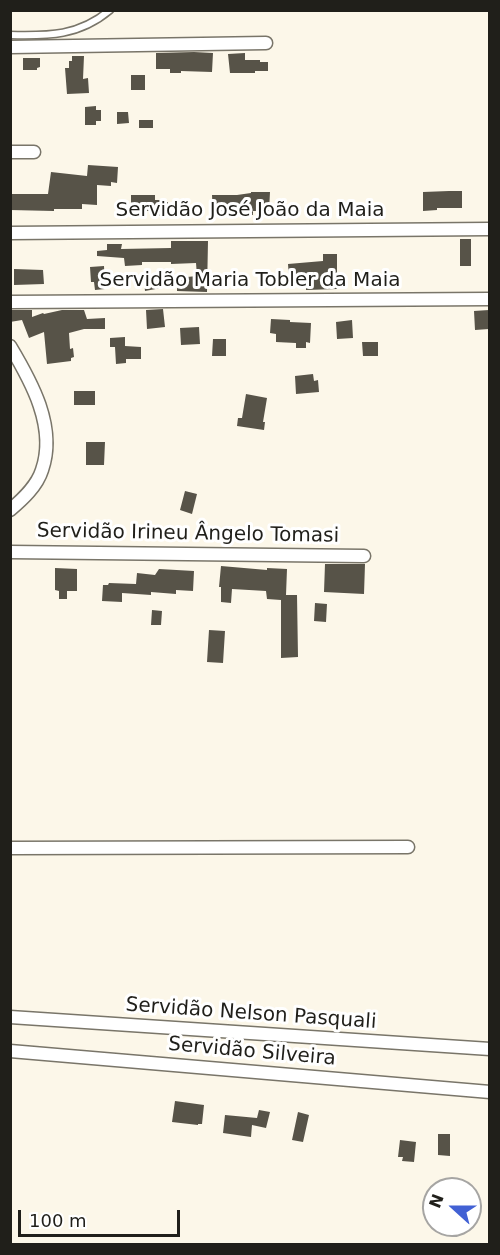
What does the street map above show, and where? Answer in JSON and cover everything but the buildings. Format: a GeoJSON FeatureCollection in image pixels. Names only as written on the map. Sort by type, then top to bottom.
{"type":"FeatureCollection","features":[{"type":"Feature","properties":{"kind":"street"},"geometry":{"type":"LineString","coordinates":[[10,47],[266,43]]}},
{"type":"Feature","properties":{"kind":"street"},"geometry":{"type":"LineString","coordinates":[[10,152],[34,152]]}},
{"type":"Feature","properties":{"kind":"street","name":"Servidão José João da Maia"},"geometry":{"type":"LineString","coordinates":[[10,233],[489,229]]}},
{"type":"Feature","properties":{"kind":"street","name":"Servidão Maria Tobler da Maia"},"geometry":{"type":"LineString","coordinates":[[10,302],[489,299]]}},
{"type":"Feature","properties":{"kind":"street"},"geometry":{"type":"LineString","coordinates":[[10,346],[36,392],[47,447],[42,471],[27,495],[10,510]]}},
{"type":"Feature","properties":{"kind":"street","name":"Servidão Irineu Ângelo Tomasi"},"geometry":{"type":"LineString","coordinates":[[10,552],[364,556]]}},
{"type":"Feature","properties":{"kind":"street"},"geometry":{"type":"LineString","coordinates":[[10,848],[408,847]]}},
{"type":"Feature","properties":{"kind":"street","name":"Servidão Nelson Pasquali"},"geometry":{"type":"LineString","coordinates":[[10,1017],[489,1049]]}},
{"type":"Feature","properties":{"kind":"street","name":"Servidão Silveira"},"geometry":{"type":"LineString","coordinates":[[10,1050],[489,1092]]}},
{"type":"Feature","properties":{"kind":"lane"},"geometry":{"type":"LineString","coordinates":[[10,35],[56,35],[70,32],[98,21],[110,10]]}}]}
